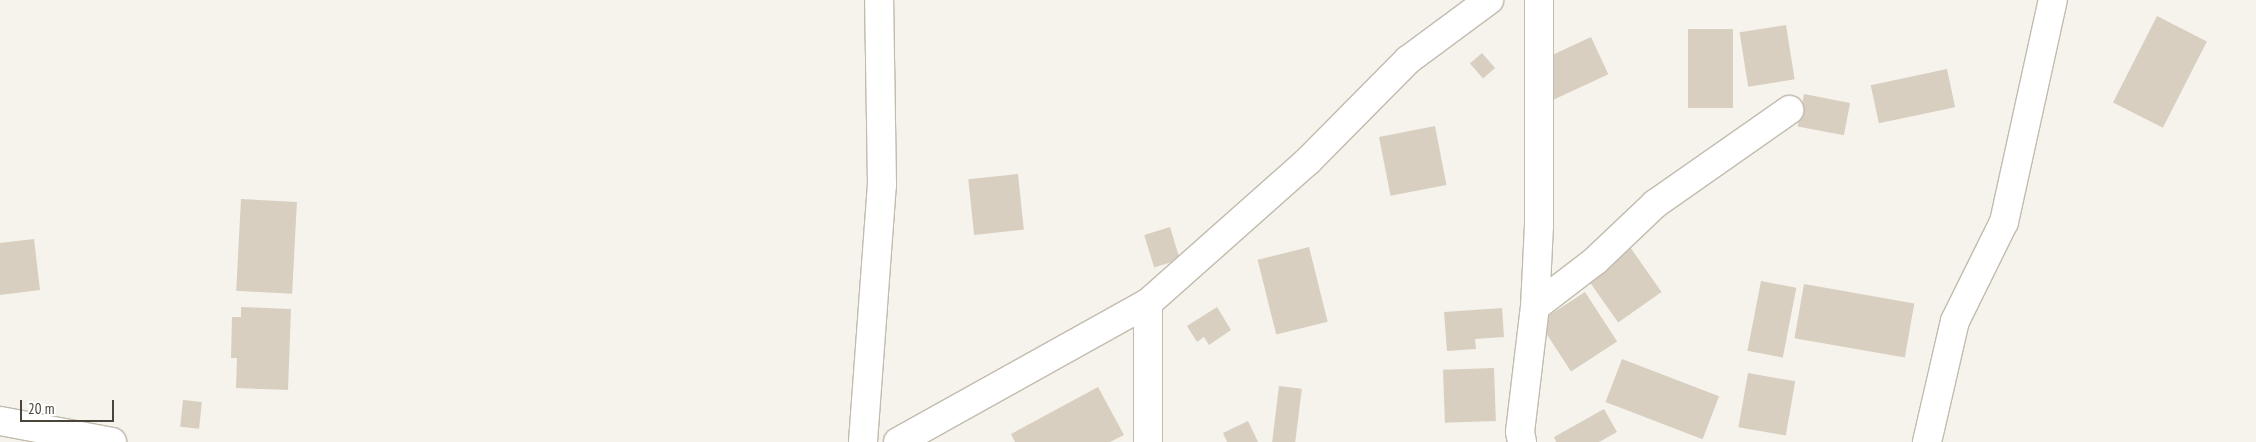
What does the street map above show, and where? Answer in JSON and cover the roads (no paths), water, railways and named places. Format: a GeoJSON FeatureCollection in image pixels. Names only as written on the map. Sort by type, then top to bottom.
{"type":"FeatureCollection","features":[{"type":"Feature","properties":{"kind":"street"},"geometry":{"type":"LineString","coordinates":[[863,442],[882,185],[879,0]]}},
{"type":"Feature","properties":{"kind":"street"},"geometry":{"type":"LineString","coordinates":[[898,442],[1148,303],[1308,160],[1408,60],[1489,0]]}},
{"type":"Feature","properties":{"kind":"street"},"geometry":{"type":"LineString","coordinates":[[1522,442],[1520,432],[1535,308],[1539,226],[1539,0]]}},
{"type":"Feature","properties":{"kind":"street"},"geometry":{"type":"LineString","coordinates":[[1927,442],[1955,321],[2004,222],[2053,0]]}},
{"type":"Feature","properties":{"kind":"street"},"geometry":{"type":"LineString","coordinates":[[1535,308],[1595,261],[1655,204],[1789,110]]}},
{"type":"Feature","properties":{"kind":"street"},"geometry":{"type":"LineString","coordinates":[[1148,303],[1148,442]]}},
{"type":"Feature","properties":{"kind":"street"},"geometry":{"type":"LineString","coordinates":[[0,421],[112,442]]}}]}
